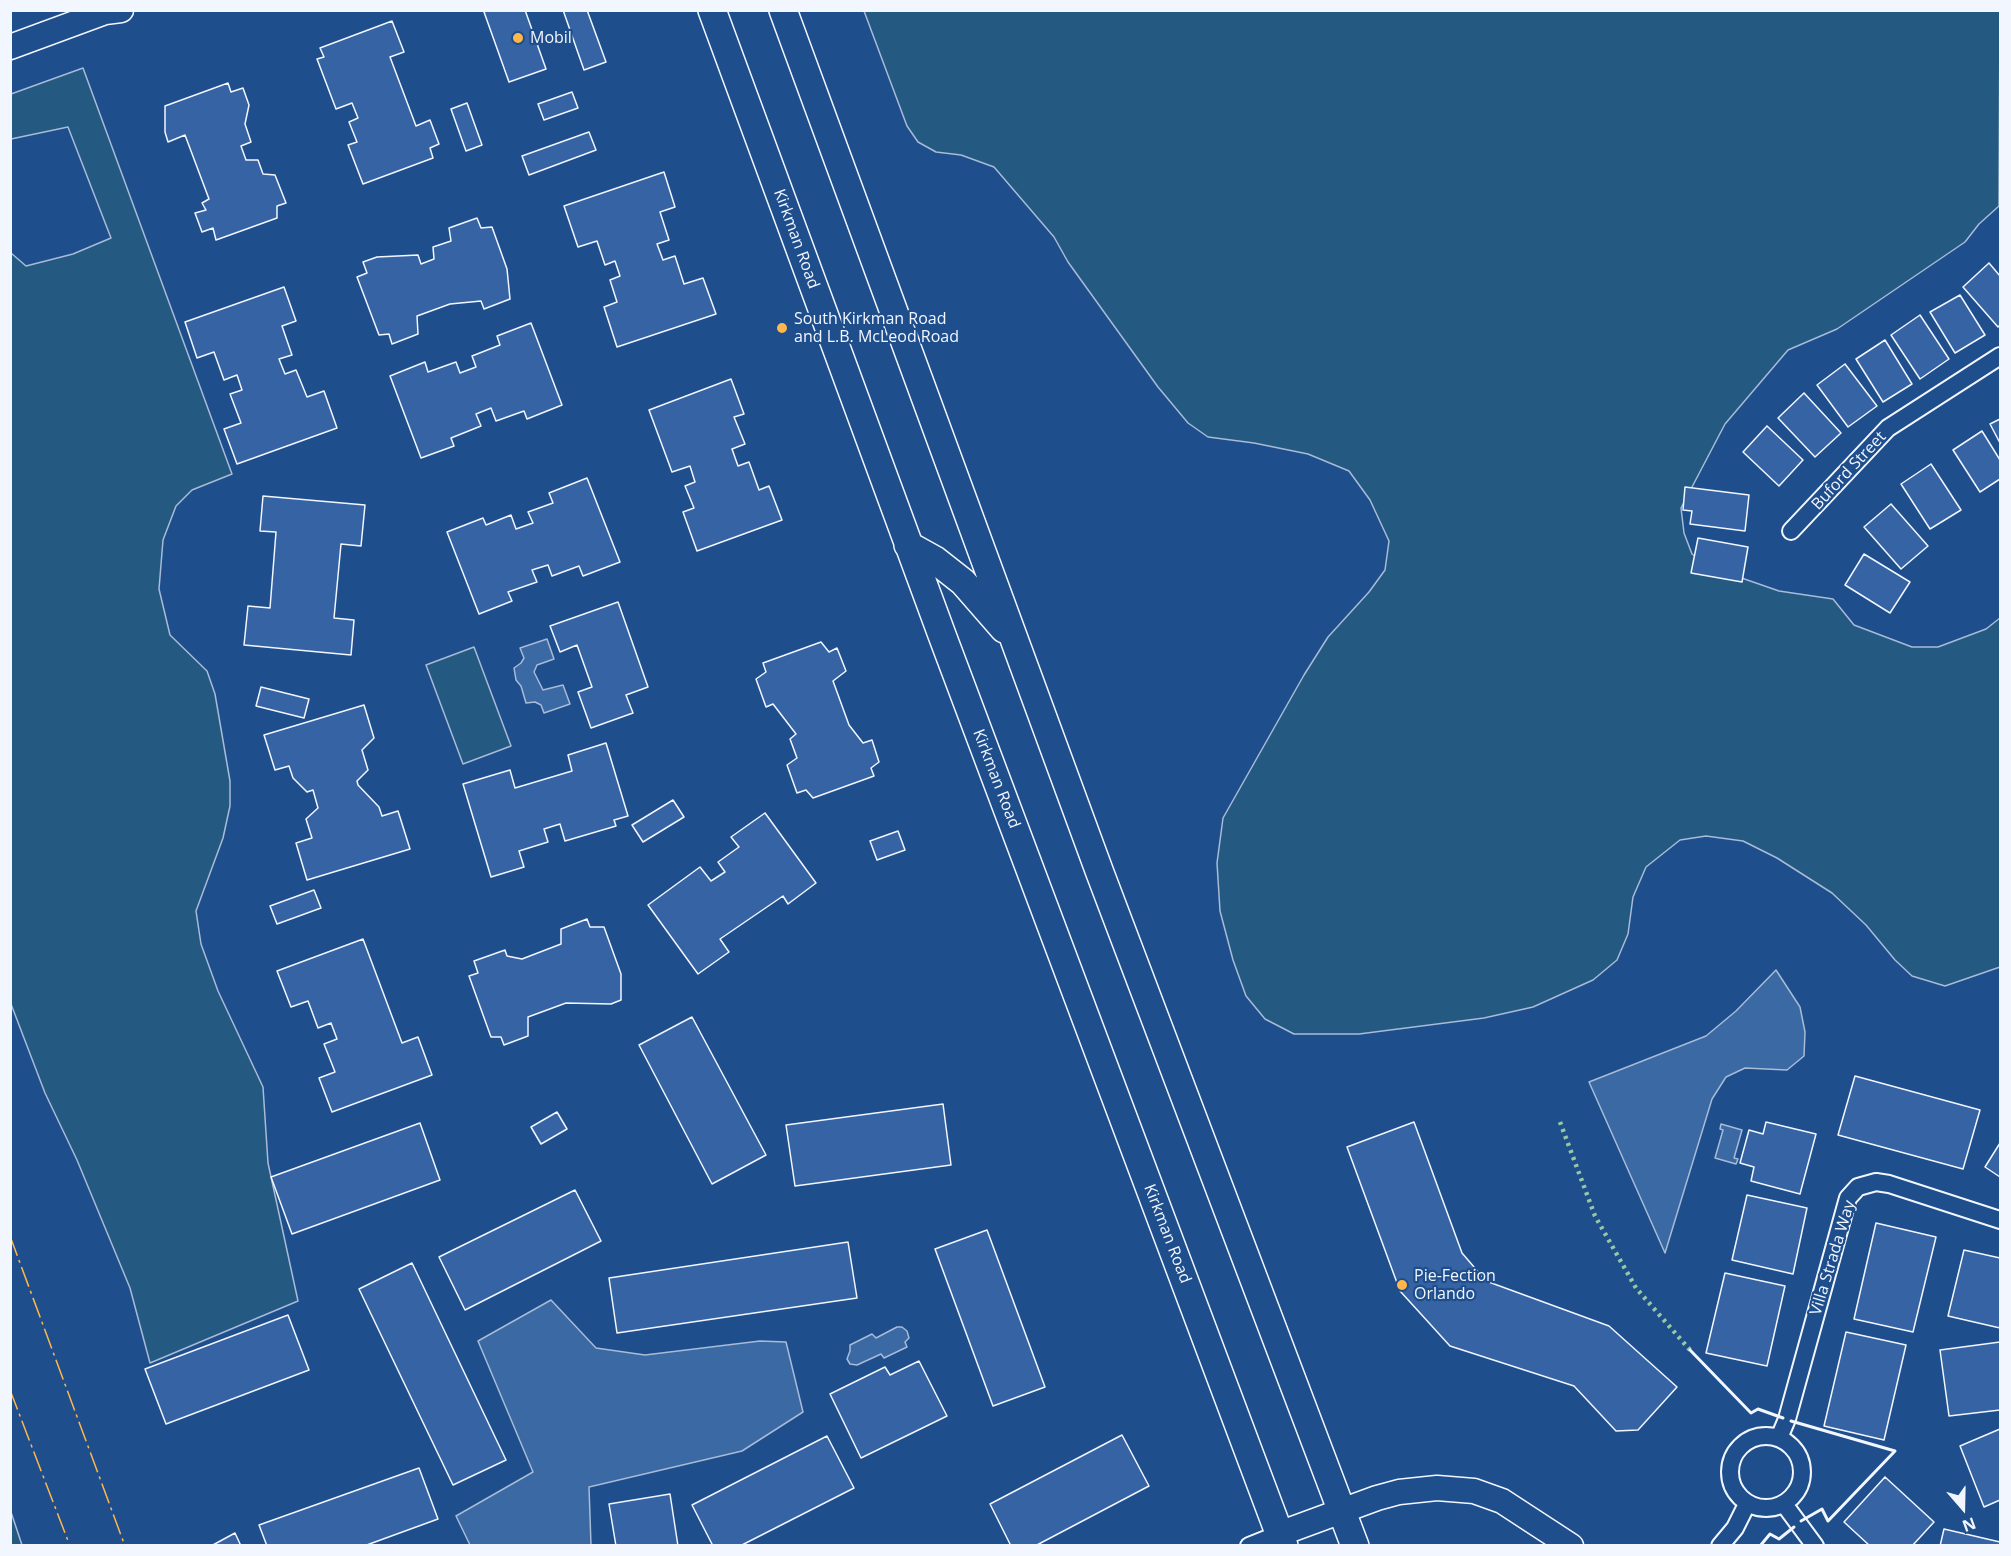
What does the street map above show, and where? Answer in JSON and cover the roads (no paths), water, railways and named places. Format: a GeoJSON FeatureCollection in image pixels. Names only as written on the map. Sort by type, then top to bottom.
{"type":"FeatureCollection","features":[{"type":"Feature","properties":{"kind":"main road","name":"Kirkman Road"},"geometry":{"type":"LineString","coordinates":[[712,10],[908,545],[1282,1540]]}},
{"type":"Feature","properties":{"kind":"main road"},"geometry":{"type":"LineString","coordinates":[[783,10],[1100,873],[1354,1545]]}},
{"type":"Feature","properties":{"kind":"main road"},"geometry":{"type":"LineString","coordinates":[[908,545],[935,560],[963,582],[1015,641]]}},
{"type":"Feature","properties":{"kind":"street"},"geometry":{"type":"LineString","coordinates":[[10,47],[111,11]]}},
{"type":"Feature","properties":{"kind":"street","name":"Buford Street"},"geometry":{"type":"LineString","coordinates":[[1791,531],[1888,428],[2001,356]]}},
{"type":"Feature","properties":{"kind":"street","name":"Villa Strada Way"},"geometry":{"type":"LineString","coordinates":[[1779,1438],[1787,1419],[1848,1198],[1858,1187],[1876,1182],[1889,1184],[2001,1220]]}},
{"type":"Feature","properties":{"kind":"street"},"geometry":{"type":"LineString","coordinates":[[1759,1437],[1779,1438],[1794,1449],[1801,1460],[1803,1473],[1800,1485],[1794,1496],[1784,1504],[1772,1508],[1759,1508],[1747,1504],[1738,1496],[1731,1484],[1729,1471],[1732,1459],[1739,1448],[1749,1440],[1759,1437]]}},
{"type":"Feature","properties":{"kind":"street"},"geometry":{"type":"LineString","coordinates":[[1248,1545],[1282,1540],[1341,1511],[1377,1498],[1399,1492],[1437,1488],[1474,1491],[1502,1501],[1572,1545]]}},
{"type":"Feature","properties":{"kind":"street"},"geometry":{"type":"LineString","coordinates":[[1720,1545],[1734,1528],[1747,1504]]}},
{"type":"Feature","properties":{"kind":"street"},"geometry":{"type":"LineString","coordinates":[[1784,1504],[1815,1545]]}},
{"type":"Feature","properties":{"kind":"place","name":"Mobil"},"geometry":{"type":"Point","coordinates":[518,38]}},
{"type":"Feature","properties":{"kind":"place","name":"South Kirkman Road and L.B. McLeod Road"},"geometry":{"type":"Point","coordinates":[782,328]}},
{"type":"Feature","properties":{"kind":"place","name":"Pie-Fection Orlando"},"geometry":{"type":"Point","coordinates":[1402,1285]}}]}
